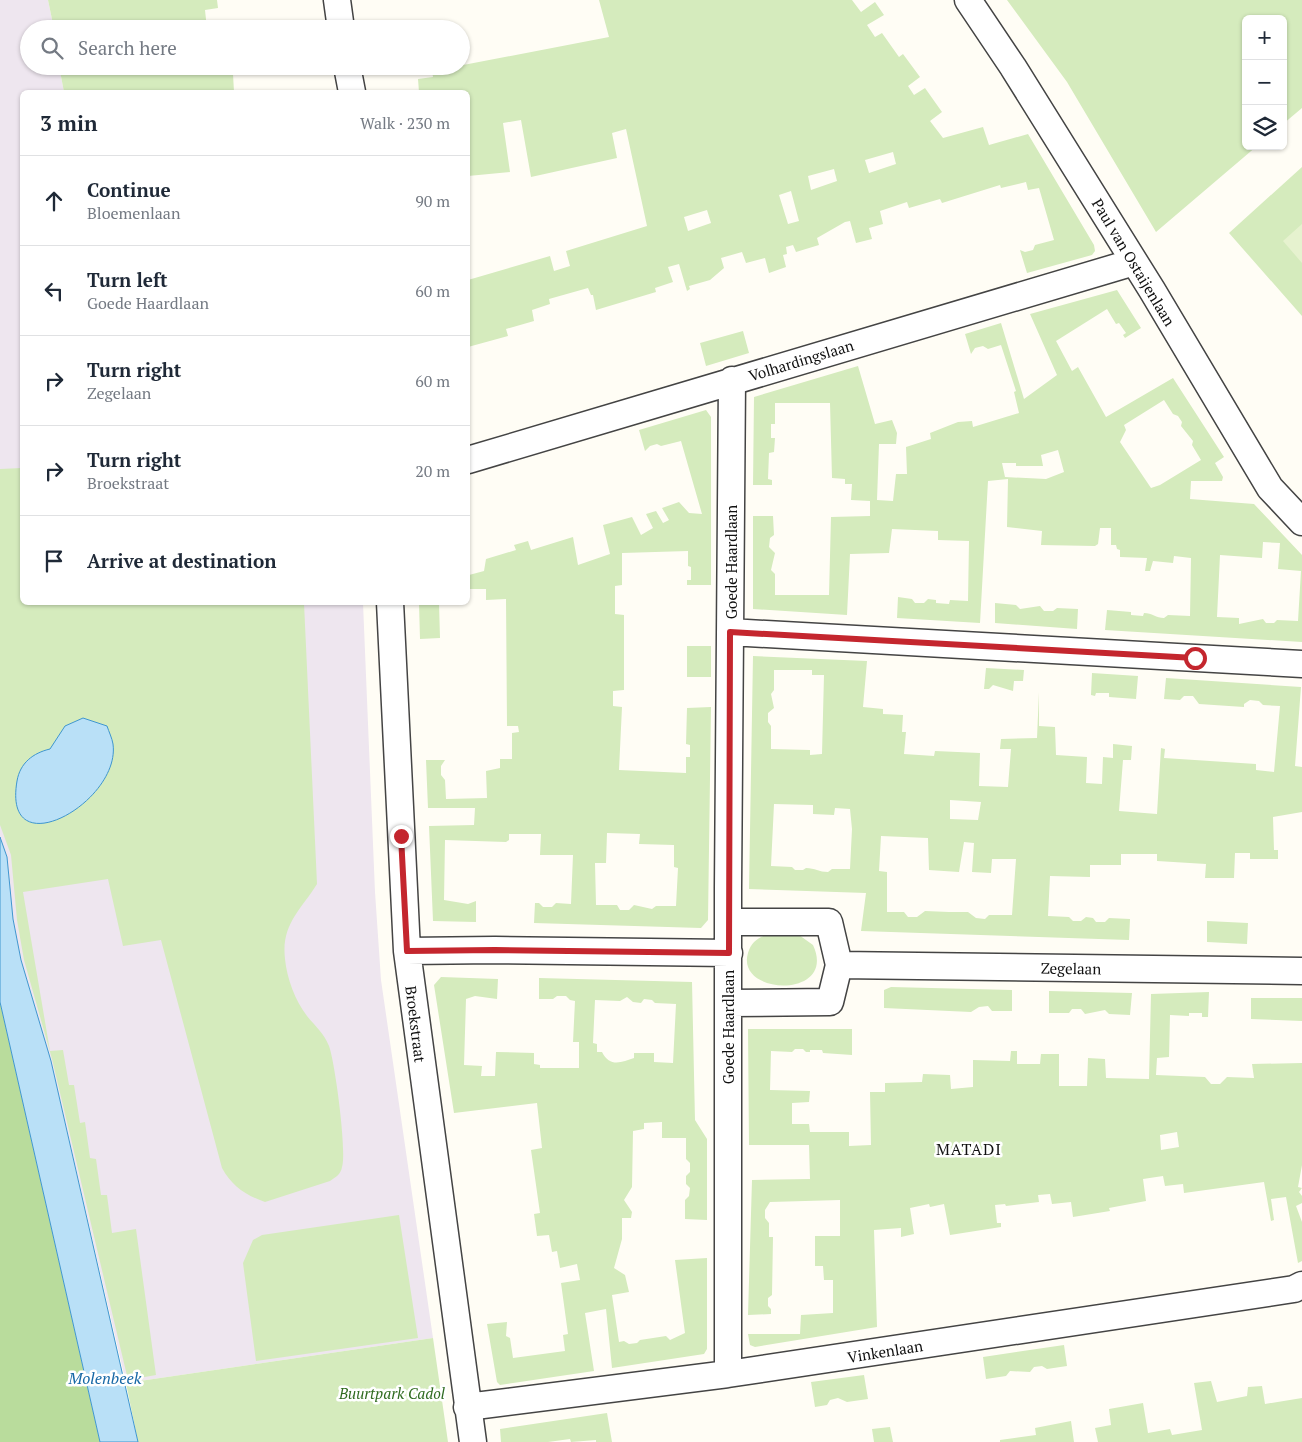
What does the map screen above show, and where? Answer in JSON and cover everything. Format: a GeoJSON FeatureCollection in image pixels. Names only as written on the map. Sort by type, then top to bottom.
{"type":"FeatureCollection","features":[{"type":"Feature","properties":{"kind":"street"},"geometry":{"type":"LineString","coordinates":[[336,0],[339,20]]}},
{"type":"Feature","properties":{"kind":"street","name":"Paul van Ostaijenlaan"},"geometry":{"type":"LineString","coordinates":[[968,0],[1013,67],[1134,262],[1270,488],[1302,522]]}},
{"type":"Feature","properties":{"kind":"street"},"geometry":{"type":"LineString","coordinates":[[349,75],[352,90]]}},
{"type":"Feature","properties":{"kind":"street","name":"Volhardingslaan"},"geometry":{"type":"LineString","coordinates":[[470,459],[1134,262]]}},
{"type":"Feature","properties":{"kind":"street","name":"Goede Haardlaan"},"geometry":{"type":"LineString","coordinates":[[728,1374],[728,922],[732,380]]}},
{"type":"Feature","properties":{"kind":"street","name":"Broekstraat"},"geometry":{"type":"LineString","coordinates":[[390,605],[407,951],[473,1442]]}},
{"type":"Feature","properties":{"kind":"street"},"geometry":{"type":"LineString","coordinates":[[730,632],[1302,664]]}},
{"type":"Feature","properties":{"kind":"street"},"geometry":{"type":"LineString","coordinates":[[728,922],[830,922],[839,965],[830,1002],[728,1003]]}},
{"type":"Feature","properties":{"kind":"street"},"geometry":{"type":"LineString","coordinates":[[407,951],[495,950],[729,953]]}},
{"type":"Feature","properties":{"kind":"street","name":"Zegelaan"},"geometry":{"type":"LineString","coordinates":[[839,965],[1302,971]]}},
{"type":"Feature","properties":{"kind":"street","name":"Vinkenlaan"},"geometry":{"type":"LineString","coordinates":[[467,1406],[728,1374],[1294,1289],[1302,1285]]}},
{"type":"Feature","properties":{"kind":"shaded area"},"geometry":{"type":"Polygon","coordinates":[[[0,0],[48,0],[52,20],[20,20],[20,75],[61,75],[64,90],[20,90],[20,605],[363,605],[375,892],[381,980],[433,1338],[126,1383],[51,1061],[21,960],[13,919],[7,857],[0,837],[0,0]]]}},
{"type":"Feature","properties":{"kind":"green space"},"geometry":{"type":"Polygon","coordinates":[[[48,0],[217,0],[218,8],[205,10],[206,20],[52,20],[48,0]]]}},
{"type":"Feature","properties":{"kind":"green space"},"geometry":{"type":"Polygon","coordinates":[[[599,0],[852,0],[861,12],[875,2],[884,15],[867,25],[875,37],[882,33],[899,57],[903,54],[920,77],[908,86],[914,95],[925,88],[942,112],[930,121],[943,138],[983,127],[989,145],[1028,134],[1094,245],[1095,251],[1092,255],[1027,273],[1020,250],[1025,252],[1033,250],[1035,245],[1054,240],[1039,188],[1028,190],[1026,182],[1001,188],[1000,185],[942,203],[940,199],[909,208],[907,202],[880,211],[883,224],[869,228],[872,239],[856,243],[850,221],[845,222],[817,238],[819,245],[796,252],[793,245],[786,247],[787,254],[783,255],[786,267],[769,273],[765,258],[746,263],[742,252],[721,258],[724,268],[710,280],[689,286],[690,289],[687,291],[679,264],[668,267],[673,282],[655,288],[656,292],[596,310],[593,295],[591,295],[588,288],[549,299],[550,304],[532,310],[534,321],[506,329],[508,336],[470,346],[470,279],[550,256],[554,271],[570,266],[566,251],[647,226],[626,129],[612,133],[617,158],[531,177],[521,120],[503,123],[510,172],[470,176],[470,90],[419,90],[418,79],[433,77],[433,75],[470,75],[470,64],[609,37],[599,0]],[[893,152],[865,160],[869,173],[896,164],[893,152]],[[834,169],[808,176],[811,190],[837,181],[834,169]],[[791,191],[779,195],[788,224],[799,221],[791,191]],[[707,210],[684,217],[688,231],[711,223],[707,210]]]}},
{"type":"Feature","properties":{"kind":"green space"},"geometry":{"type":"Polygon","coordinates":[[[1007,0],[1302,0],[1302,108],[1287,121],[1287,15],[1242,15],[1242,150],[1252,150],[1156,232],[1067,82],[1007,0]]]}},
{"type":"Feature","properties":{"kind":"green space"},"geometry":{"type":"Polygon","coordinates":[[[61,75],[233,75],[234,90],[64,90],[61,75]]]}},
{"type":"Feature","properties":{"kind":"green space"},"geometry":{"type":"Polygon","coordinates":[[[1302,167],[1302,316],[1229,233],[1302,167]]]}},
{"type":"Feature","properties":{"kind":"green space"},"geometry":{"type":"Polygon","coordinates":[[[1302,224],[1302,263],[1283,241],[1302,224]]]}},
{"type":"Feature","properties":{"kind":"green space"},"geometry":{"type":"Polygon","coordinates":[[[1117,290],[1141,328],[1125,338],[1123,335],[1126,333],[1119,323],[1116,324],[1107,309],[1056,341],[1072,371],[1078,367],[1106,417],[1173,378],[1224,457],[1215,463],[1223,477],[1222,481],[1191,481],[1190,499],[1254,504],[1302,555],[1302,642],[1105,630],[1107,610],[1131,612],[1131,615],[1143,616],[1144,613],[1147,613],[1164,618],[1168,615],[1190,616],[1191,558],[1174,556],[1173,563],[1153,561],[1150,571],[1145,571],[1147,558],[1120,557],[1120,550],[1117,549],[1116,545],[1111,545],[1111,528],[1100,528],[1098,544],[1095,546],[1041,545],[1042,531],[1007,527],[1008,479],[988,481],[980,623],[897,618],[898,597],[912,599],[915,603],[924,603],[928,599],[936,600],[936,603],[949,604],[950,600],[968,601],[969,541],[938,540],[938,531],[892,529],[889,553],[850,554],[847,615],[753,609],[753,516],[773,516],[774,535],[770,538],[769,547],[775,553],[771,570],[775,574],[775,595],[829,595],[831,517],[870,516],[870,501],[851,500],[852,484],[845,484],[845,479],[832,478],[830,403],[775,403],[775,424],[771,424],[771,438],[775,438],[774,452],[769,453],[768,479],[772,480],[772,485],[753,485],[754,397],[858,366],[875,424],[892,420],[897,433],[896,444],[879,444],[877,500],[893,501],[896,474],[907,474],[906,447],[931,439],[930,433],[958,422],[972,421],[973,427],[1019,413],[1014,392],[1016,391],[1001,345],[988,349],[983,346],[975,348],[971,354],[965,334],[1001,323],[1024,399],[1057,375],[1030,314],[1117,290]],[[1164,400],[1124,425],[1126,430],[1120,442],[1151,488],[1160,485],[1201,460],[1192,445],[1193,441],[1181,426],[1182,422],[1178,416],[1173,414],[1164,400]],[[1058,450],[1041,455],[1043,466],[1016,466],[1016,463],[1002,463],[1005,477],[1046,479],[1064,472],[1058,450]],[[1263,542],[1262,558],[1220,555],[1217,617],[1239,618],[1239,624],[1263,619],[1266,623],[1274,623],[1277,620],[1298,621],[1301,571],[1278,569],[1280,543],[1263,542]]]}},
{"type":"Feature","properties":{"kind":"green space"},"geometry":{"type":"Polygon","coordinates":[[[743,331],[749,353],[706,366],[700,343],[743,331]]]}},
{"type":"Feature","properties":{"kind":"green space"},"geometry":{"type":"Polygon","coordinates":[[[706,410],[711,417],[711,585],[687,585],[687,580],[691,580],[691,567],[688,566],[688,551],[622,553],[622,585],[615,586],[615,614],[624,615],[624,690],[613,691],[613,706],[622,707],[619,770],[686,773],[686,757],[690,757],[690,745],[686,744],[687,708],[711,707],[708,920],[701,928],[534,923],[535,903],[539,903],[543,907],[552,907],[556,903],[571,904],[573,855],[540,855],[541,834],[509,834],[509,840],[506,842],[445,840],[444,900],[468,904],[476,901],[476,922],[433,921],[429,826],[474,825],[475,808],[428,808],[426,760],[445,760],[441,766],[441,775],[445,780],[446,799],[487,798],[486,771],[500,768],[500,759],[512,759],[512,733],[519,732],[518,726],[507,726],[506,599],[486,600],[486,589],[470,589],[470,575],[484,571],[486,559],[516,550],[514,545],[528,541],[531,550],[573,537],[578,565],[610,554],[603,525],[632,517],[641,535],[653,528],[646,514],[656,511],[663,523],[669,520],[662,508],[679,502],[689,513],[702,514],[681,441],[661,446],[657,444],[650,446],[645,451],[639,430],[706,410]],[[607,833],[606,863],[595,863],[596,905],[617,905],[620,910],[629,910],[634,905],[652,909],[656,906],[676,906],[678,868],[674,867],[674,845],[639,844],[640,834],[607,833]]]}},
{"type":"Feature","properties":{"kind":"green space"},"geometry":{"type":"Polygon","coordinates":[[[20,468],[20,605],[304,605],[317,884],[289,927],[286,936],[285,959],[295,996],[307,1016],[325,1037],[329,1046],[340,1107],[343,1144],[341,1172],[330,1181],[265,1202],[245,1193],[235,1185],[222,1168],[161,940],[123,946],[108,879],[23,892],[50,1051],[63,1050],[69,1085],[74,1085],[80,1123],[85,1122],[90,1158],[96,1159],[101,1195],[107,1195],[112,1233],[136,1229],[156,1375],[128,1380],[52,1059],[24,960],[17,920],[11,855],[0,825],[0,469],[20,468]]]}},
{"type":"Feature","properties":{"kind":"green space"},"geometry":{"type":"Polygon","coordinates":[[[995,603],[1016,605],[1020,609],[1040,606],[1044,611],[1053,611],[1057,608],[1078,609],[1077,629],[995,623],[995,603]]]}},
{"type":"Feature","properties":{"kind":"green space"},"geometry":{"type":"Polygon","coordinates":[[[419,605],[439,605],[440,638],[420,639],[419,605]]]}},
{"type":"Feature","properties":{"kind":"green space"},"geometry":{"type":"Polygon","coordinates":[[[687,646],[711,646],[711,677],[687,677],[687,646]]]}},
{"type":"Feature","properties":{"kind":"green space"},"geometry":{"type":"Polygon","coordinates":[[[753,656],[867,661],[863,707],[883,709],[883,714],[903,715],[902,732],[906,732],[904,754],[934,756],[935,751],[980,753],[979,786],[1008,787],[1011,749],[1000,749],[1001,739],[1037,738],[1039,692],[1039,726],[1055,727],[1056,755],[1087,757],[1086,783],[1102,784],[1103,757],[1113,758],[1113,744],[1132,746],[1131,760],[1123,760],[1119,811],[1157,814],[1161,748],[1165,749],[1164,758],[1256,764],[1256,770],[1274,772],[1280,706],[1263,705],[1259,701],[1250,700],[1244,704],[1244,707],[1199,704],[1193,696],[1184,696],[1180,700],[1164,699],[1166,678],[1301,687],[1295,766],[1302,767],[1302,812],[1273,817],[1274,850],[1278,850],[1278,859],[1250,859],[1250,853],[1235,853],[1234,878],[1205,878],[1206,864],[1157,861],[1157,854],[1121,854],[1121,865],[1090,865],[1090,877],[1050,876],[1048,916],[1069,917],[1073,921],[1081,921],[1086,917],[1093,918],[1096,922],[1105,922],[1109,918],[1130,919],[1129,940],[861,931],[866,893],[749,889],[753,656]],[[774,670],[774,690],[771,694],[774,708],[768,713],[768,722],[771,726],[771,749],[810,750],[810,755],[822,754],[824,675],[812,675],[812,670],[774,670]],[[950,800],[950,819],[978,820],[981,802],[950,800]],[[774,804],[771,866],[792,867],[795,870],[809,868],[828,872],[832,869],[850,869],[852,829],[850,809],[835,808],[834,815],[813,814],[813,805],[774,804]],[[881,836],[879,871],[887,872],[887,912],[904,912],[908,917],[917,917],[925,911],[968,912],[976,918],[985,919],[989,915],[1012,915],[1016,859],[992,859],[991,873],[972,872],[974,843],[964,842],[959,872],[929,870],[928,838],[881,836]]]}},
{"type":"Feature","properties":{"kind":"green space"},"geometry":{"type":"Polygon","coordinates":[[[986,668],[1024,670],[1023,681],[1014,681],[1013,691],[993,685],[989,689],[984,689],[986,668]]]}},
{"type":"Feature","properties":{"kind":"green space"},"geometry":{"type":"Polygon","coordinates":[[[1092,673],[1138,676],[1136,699],[1109,697],[1109,693],[1091,695],[1092,673]]]}},
{"type":"Feature","properties":{"kind":"green space"},"geometry":{"type":"Polygon","coordinates":[[[1207,921],[1248,923],[1247,944],[1207,942],[1207,921]]]}},
{"type":"Feature","properties":{"kind":"green space"},"geometry":{"type":"Polygon","coordinates":[[[766,935],[799,935],[813,945],[817,963],[812,975],[800,983],[785,985],[769,984],[756,977],[748,967],[748,953],[755,941],[766,935]]]}},
{"type":"Feature","properties":{"kind":"green space"},"geometry":{"type":"Polygon","coordinates":[[[441,977],[498,979],[497,999],[475,996],[466,999],[464,1065],[482,1066],[481,1076],[495,1076],[496,1052],[534,1053],[534,1064],[540,1065],[540,1068],[579,1068],[579,1042],[573,1042],[575,1001],[570,1000],[566,996],[557,996],[553,999],[539,999],[539,978],[692,982],[695,1120],[707,1139],[707,1220],[685,1219],[685,1200],[689,1196],[690,1188],[686,1184],[686,1176],[690,1172],[690,1163],[686,1159],[686,1138],[662,1138],[662,1122],[644,1123],[644,1129],[633,1131],[632,1187],[624,1200],[632,1212],[631,1218],[622,1218],[622,1239],[614,1268],[625,1275],[629,1292],[612,1295],[619,1342],[637,1343],[640,1340],[666,1336],[670,1340],[685,1333],[675,1260],[707,1258],[707,1349],[704,1354],[612,1368],[606,1309],[585,1313],[594,1371],[500,1385],[497,1382],[487,1324],[507,1322],[506,1336],[510,1338],[513,1358],[565,1351],[563,1335],[568,1334],[561,1283],[580,1280],[577,1264],[560,1268],[557,1251],[552,1252],[549,1235],[537,1236],[534,1214],[540,1213],[531,1150],[542,1148],[537,1103],[454,1113],[434,985],[441,977]],[[627,997],[620,1001],[595,1000],[593,1043],[597,1044],[597,1052],[602,1052],[612,1062],[621,1062],[634,1058],[634,1053],[654,1053],[654,1062],[673,1063],[676,1004],[655,1003],[652,1000],[644,999],[641,1003],[633,1002],[627,997]]]}},
{"type":"Feature","properties":{"kind":"green space"},"geometry":{"type":"Polygon","coordinates":[[[891,987],[1012,990],[1012,1011],[992,1011],[988,1006],[979,1007],[971,1012],[884,1008],[884,990],[891,987]]]}},
{"type":"Feature","properties":{"kind":"green space"},"geometry":{"type":"Polygon","coordinates":[[[1049,991],[1132,993],[1130,1015],[1109,1014],[1105,1010],[1085,1014],[1081,1009],[1072,1009],[1069,1013],[1049,1013],[1049,991]]]}},
{"type":"Feature","properties":{"kind":"green space"},"geometry":{"type":"Polygon","coordinates":[[[1209,992],[1208,1017],[1202,1017],[1202,1013],[1189,1013],[1189,1016],[1170,1015],[1169,1057],[1157,1058],[1156,1075],[1205,1077],[1211,1084],[1220,1084],[1227,1077],[1254,1078],[1252,1064],[1302,1063],[1302,1165],[1298,1187],[1302,1188],[1299,1192],[1302,1196],[1302,1203],[1296,1206],[1302,1222],[1302,1261],[1298,1263],[1286,1197],[1271,1199],[1274,1220],[1271,1221],[1264,1182],[1184,1193],[1183,1184],[1165,1186],[1163,1176],[1143,1179],[1146,1201],[1109,1208],[1110,1211],[1073,1217],[1071,1202],[1052,1204],[1050,1194],[1038,1195],[1039,1202],[1006,1206],[1005,1204],[995,1205],[997,1223],[1001,1223],[1001,1227],[950,1235],[944,1204],[930,1207],[929,1204],[910,1208],[914,1234],[901,1237],[901,1228],[874,1230],[877,1327],[755,1347],[750,1345],[748,1334],[800,1334],[801,1315],[833,1313],[833,1280],[824,1280],[823,1266],[815,1266],[815,1236],[840,1236],[840,1200],[770,1202],[765,1210],[765,1218],[769,1223],[769,1237],[773,1237],[772,1295],[768,1298],[771,1314],[748,1315],[752,1180],[810,1179],[809,1145],[749,1145],[748,1029],[852,1029],[852,1055],[823,1053],[822,1050],[806,1052],[803,1049],[795,1049],[792,1052],[771,1051],[770,1090],[810,1091],[809,1102],[792,1103],[792,1124],[809,1124],[810,1132],[849,1132],[849,1146],[871,1145],[870,1092],[885,1092],[885,1083],[922,1082],[923,1074],[950,1075],[951,1089],[973,1087],[973,1060],[1010,1061],[1011,1051],[1017,1051],[1017,1064],[1040,1064],[1041,1054],[1059,1054],[1059,1086],[1087,1086],[1088,1058],[1105,1059],[1106,1078],[1149,1079],[1151,994],[1209,992]],[[1177,1132],[1160,1135],[1161,1150],[1179,1147],[1177,1132]]]}},
{"type":"Feature","properties":{"kind":"green space"},"geometry":{"type":"Polygon","coordinates":[[[1251,998],[1302,998],[1302,1021],[1251,1019],[1251,998]]]}},
{"type":"Feature","properties":{"kind":"green space"},"geometry":{"type":"Polygon","coordinates":[[[0,1002],[100,1442],[0,1442],[0,1002]]]}},
{"type":"Feature","properties":{"kind":"green space"},"geometry":{"type":"Polygon","coordinates":[[[399,1215],[418,1338],[256,1361],[243,1263],[253,1240],[262,1235],[399,1215]]]}},
{"type":"Feature","properties":{"kind":"green space","name":"Buurtpark Cadol"},"geometry":{"type":"Polygon","coordinates":[[[433,1338],[448,1442],[138,1442],[126,1383],[433,1338]]]}},
{"type":"Feature","properties":{"kind":"green space"},"geometry":{"type":"Polygon","coordinates":[[[1064,1345],[1067,1366],[1047,1369],[1042,1366],[1034,1367],[1030,1372],[1010,1371],[1006,1376],[986,1379],[983,1357],[1064,1345]]]}},
{"type":"Feature","properties":{"kind":"green space"},"geometry":{"type":"Polygon","coordinates":[[[864,1375],[868,1399],[847,1402],[838,1398],[830,1400],[827,1405],[815,1407],[811,1382],[864,1375]]]}},
{"type":"Feature","properties":{"kind":"green space"},"geometry":{"type":"Polygon","coordinates":[[[1211,1381],[1217,1402],[1247,1396],[1248,1387],[1262,1386],[1265,1404],[1302,1398],[1302,1442],[1098,1442],[1095,1428],[1111,1425],[1109,1409],[1143,1403],[1148,1433],[1170,1429],[1172,1435],[1202,1430],[1194,1383],[1211,1381]]]}},
{"type":"Feature","properties":{"kind":"green space"},"geometry":{"type":"Polygon","coordinates":[[[607,1413],[612,1442],[596,1442],[596,1440],[571,1442],[570,1439],[548,1442],[501,1442],[500,1429],[607,1413]]]}},
{"type":"Feature","properties":{"kind":"green space"},"geometry":{"type":"Polygon","coordinates":[[[1071,1421],[1074,1442],[1000,1442],[1000,1440],[1036,1435],[1035,1428],[1071,1421]]]}},
{"type":"Feature","properties":{"kind":"green space"},"geometry":{"type":"Polygon","coordinates":[[[890,1427],[893,1442],[874,1442],[872,1429],[890,1427]]]}},
{"type":"Feature","properties":{"kind":"water"},"geometry":{"type":"Polygon","coordinates":[[[83,718],[107,726],[113,742],[111,766],[99,787],[82,804],[62,817],[43,823],[27,820],[17,807],[17,781],[21,769],[33,756],[50,749],[65,726],[83,718]]]}},
{"type":"Feature","properties":{"kind":"water","name":"Molenbeek"},"geometry":{"type":"Polygon","coordinates":[[[0,837],[7,857],[13,919],[21,960],[51,1061],[138,1442],[100,1442],[0,1002],[0,837]]]}},
{"type":"Feature","properties":{"kind":"district","name":"MATADI"},"geometry":{"type":"Point","coordinates":[969,1149]}},
{"type":"Feature","properties":{"kind":"route"},"geometry":{"type":"LineString","coordinates":[[401,836],[407,951],[495,950],[729,953],[730,632],[1195,658]]}}]}
